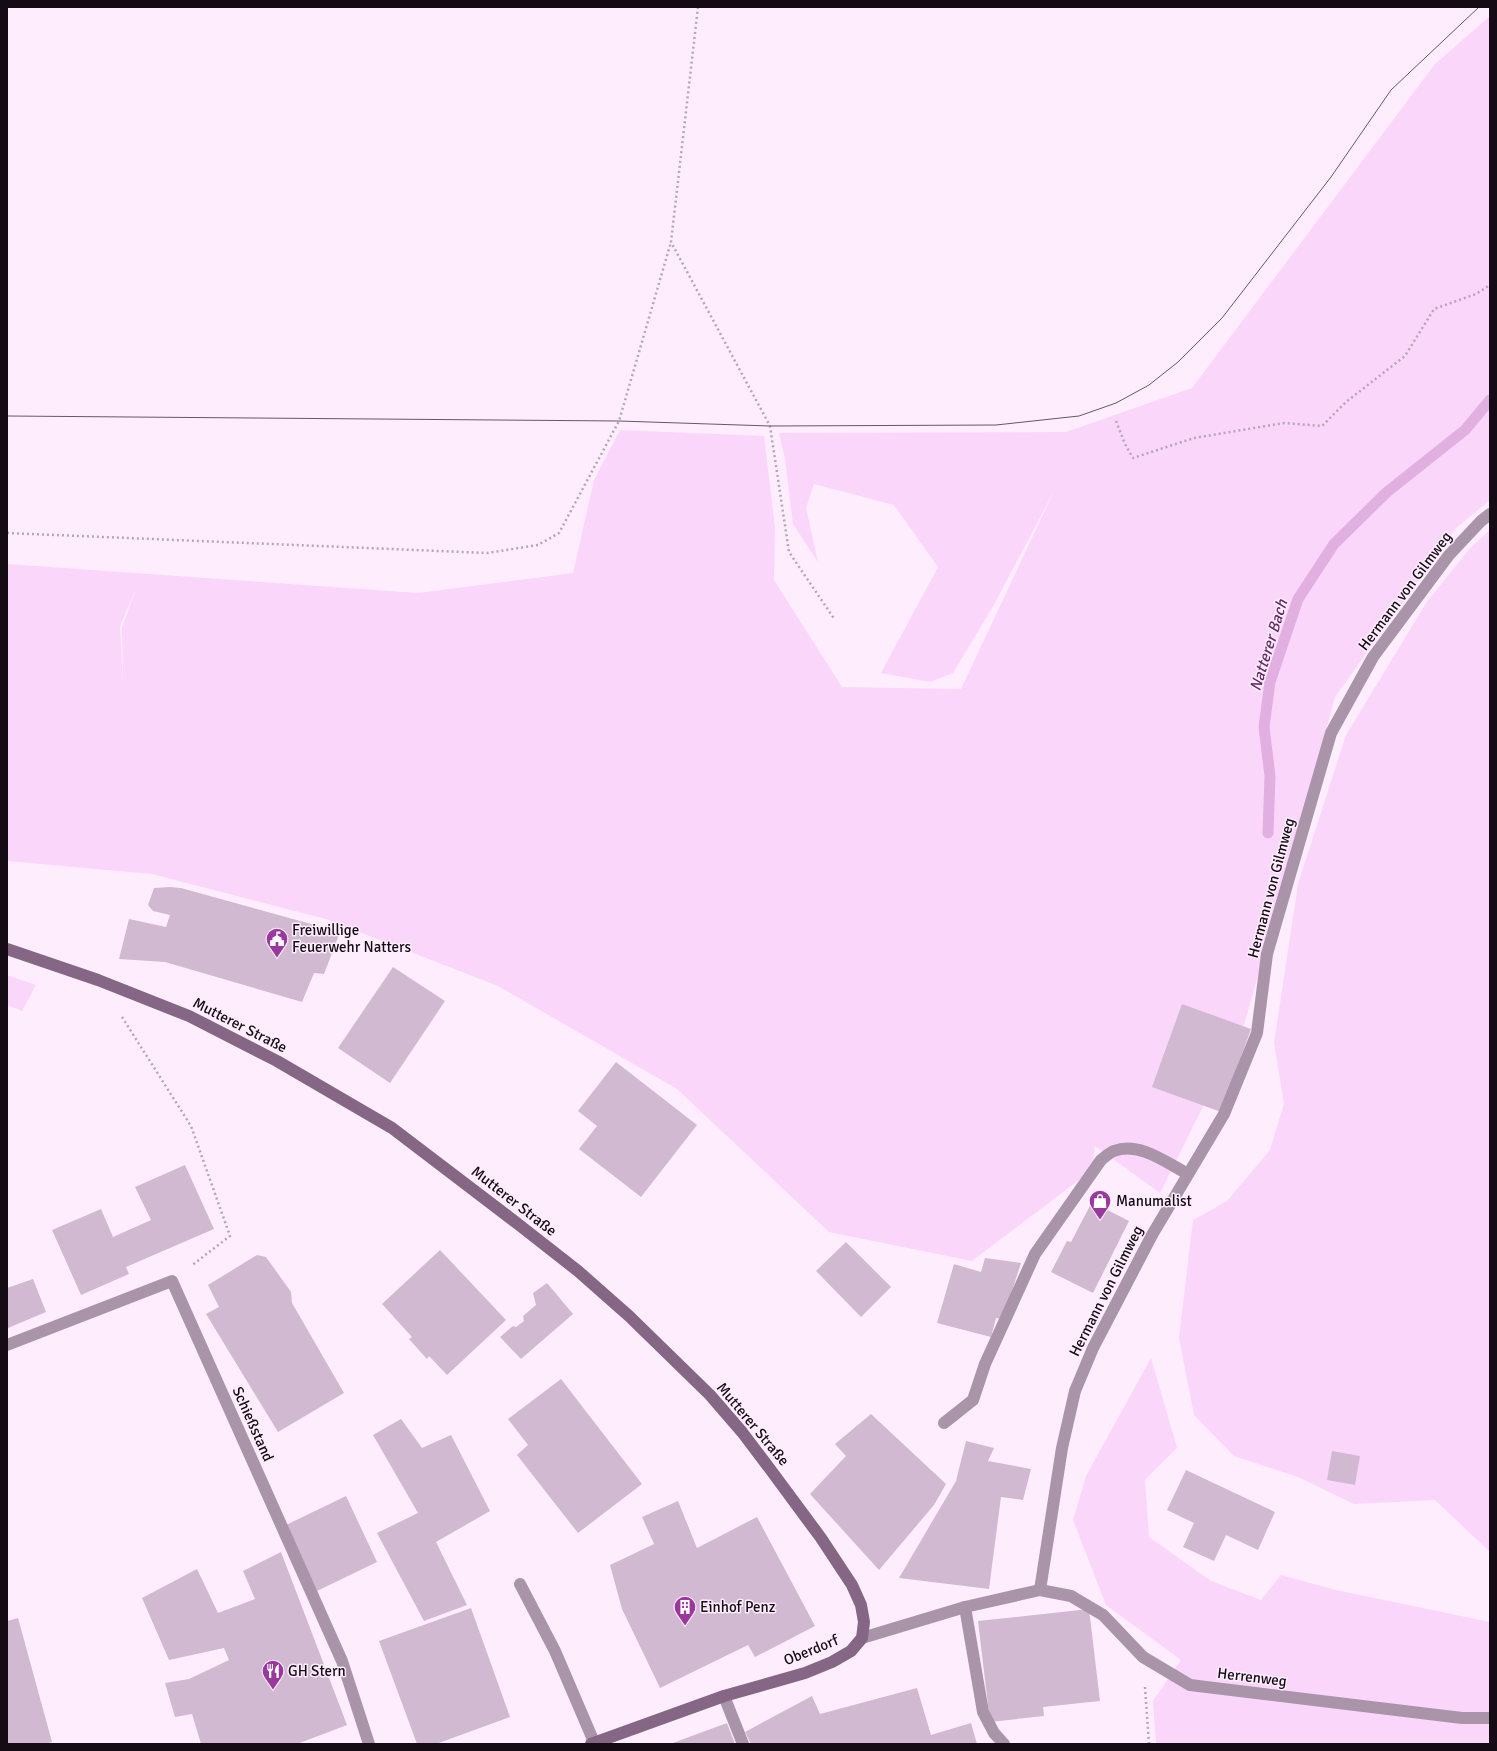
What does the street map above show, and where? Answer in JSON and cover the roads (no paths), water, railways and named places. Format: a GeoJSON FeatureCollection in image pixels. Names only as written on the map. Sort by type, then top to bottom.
{"type":"FeatureCollection","features":[{"type":"Feature","properties":{"kind":"street","name":"Hermann von Gilmweg"},"geometry":{"type":"LineString","coordinates":[[1040,1590],[1062,1448],[1075,1391],[1093,1348],[1152,1235],[1224,1114],[1257,1034],[1267,954],[1331,733],[1373,656],[1449,555],[1490,514]]}},
{"type":"Feature","properties":{"kind":"street","name":"Mutterer Straße"},"geometry":{"type":"LineString","coordinates":[[7,949],[98,980],[189,1016],[277,1061],[392,1128],[578,1271],[629,1316],[710,1395],[742,1432],[821,1538],[852,1585],[862,1605],[864,1622],[862,1638]]}},
{"type":"Feature","properties":{"kind":"street"},"geometry":{"type":"LineString","coordinates":[[944,1423],[973,1400],[985,1364],[1035,1254],[1101,1160],[1113,1151],[1126,1149],[1140,1150],[1161,1159],[1188,1174]]}},
{"type":"Feature","properties":{"kind":"street","name":"Schießstand"},"geometry":{"type":"LineString","coordinates":[[7,1345],[172,1282],[342,1661],[369,1744]]}},
{"type":"Feature","properties":{"kind":"street"},"geometry":{"type":"LineString","coordinates":[[520,1584],[555,1651],[593,1743]]}},
{"type":"Feature","properties":{"kind":"street"},"geometry":{"type":"LineString","coordinates":[[862,1638],[965,1607],[1040,1590]]}},
{"type":"Feature","properties":{"kind":"street","name":"Herrenweg"},"geometry":{"type":"LineString","coordinates":[[1040,1590],[1071,1596],[1103,1615],[1143,1657],[1190,1685],[1462,1718],[1490,1718]]}},
{"type":"Feature","properties":{"kind":"street"},"geometry":{"type":"LineString","coordinates":[[965,1607],[983,1712],[994,1733],[1004,1744]]}},
{"type":"Feature","properties":{"kind":"street","name":"Oberdorf"},"geometry":{"type":"LineString","coordinates":[[593,1743],[724,1696],[832,1662],[851,1651],[862,1638]]}},
{"type":"Feature","properties":{"kind":"street"},"geometry":{"type":"LineString","coordinates":[[724,1696],[743,1744]]}},
{"type":"Feature","properties":{"kind":"waterway","name":"Natterer Bach"},"geometry":{"type":"LineString","coordinates":[[1268,833],[1270,776],[1264,727],[1270,682],[1298,599],[1334,544],[1387,492],[1465,430],[1490,400]]}},
{"type":"Feature","properties":{"kind":"tram line"},"geometry":{"type":"LineString","coordinates":[[7,416],[619,421],[770,426],[996,425],[1079,416],[1116,403],[1149,385],[1178,362],[1222,318],[1331,177],[1391,90],[1479,7]]}},
{"type":"Feature","properties":{"kind":"place","name":"Freiwillige Feuerwehr Natters"},"geometry":{"type":"Point","coordinates":[277,958]}},
{"type":"Feature","properties":{"kind":"place","name":"Manumalist"},"geometry":{"type":"Point","coordinates":[1100,1220]}},
{"type":"Feature","properties":{"kind":"place","name":"Einhof Penz"},"geometry":{"type":"Point","coordinates":[685,1626]}},
{"type":"Feature","properties":{"kind":"place","name":"GH Stern"},"geometry":{"type":"Point","coordinates":[273,1690]}}]}
